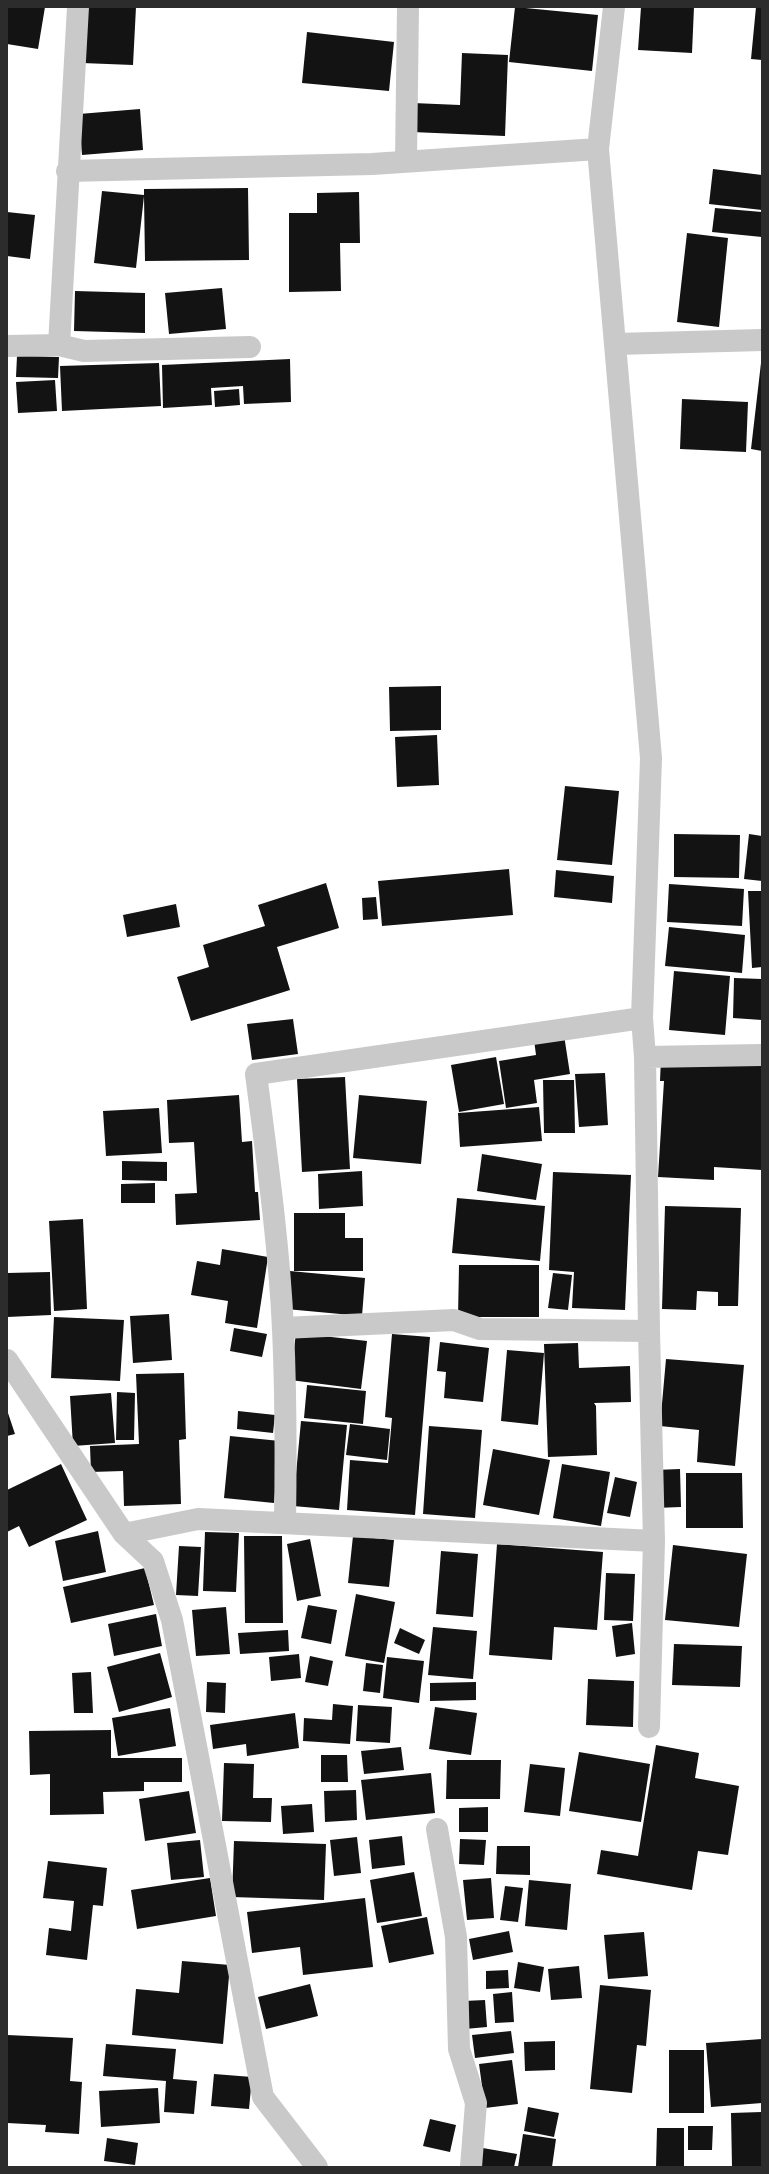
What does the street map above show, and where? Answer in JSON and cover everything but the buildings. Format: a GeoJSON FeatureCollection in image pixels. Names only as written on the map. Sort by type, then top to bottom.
{"type":"FeatureCollection","features":[{"type":"Feature","properties":{"kind":"street"},"geometry":{"type":"LineString","coordinates":[[59,345],[78,7]]}},
{"type":"Feature","properties":{"kind":"street"},"geometry":{"type":"LineString","coordinates":[[406,161],[408,7]]}},
{"type":"Feature","properties":{"kind":"street"},"geometry":{"type":"LineString","coordinates":[[614,7],[598,149],[651,758],[642,1018],[645,1057],[654,1541],[649,1727]]}},
{"type":"Feature","properties":{"kind":"street"},"geometry":{"type":"LineString","coordinates":[[68,171],[372,164],[598,149]]}},
{"type":"Feature","properties":{"kind":"street"},"geometry":{"type":"LineString","coordinates":[[616,344],[762,340]]}},
{"type":"Feature","properties":{"kind":"street"},"geometry":{"type":"LineString","coordinates":[[7,346],[59,345],[84,352],[250,347]]}},
{"type":"Feature","properties":{"kind":"street"},"geometry":{"type":"LineString","coordinates":[[285,1522],[286,1417],[283,1328],[272,1202],[256,1074],[642,1018]]}},
{"type":"Feature","properties":{"kind":"street"},"geometry":{"type":"LineString","coordinates":[[645,1057],[762,1055]]}},
{"type":"Feature","properties":{"kind":"street"},"geometry":{"type":"LineString","coordinates":[[283,1328],[454,1320],[480,1329],[649,1331]]}},
{"type":"Feature","properties":{"kind":"street"},"geometry":{"type":"LineString","coordinates":[[7,1360],[124,1534],[153,1561],[172,1620],[263,2097],[317,2167]]}},
{"type":"Feature","properties":{"kind":"street"},"geometry":{"type":"LineString","coordinates":[[124,1534],[198,1518],[654,1541]]}},
{"type":"Feature","properties":{"kind":"street"},"geometry":{"type":"LineString","coordinates":[[437,1829],[456,1937],[459,2049],[476,2103],[471,2167]]}}]}
